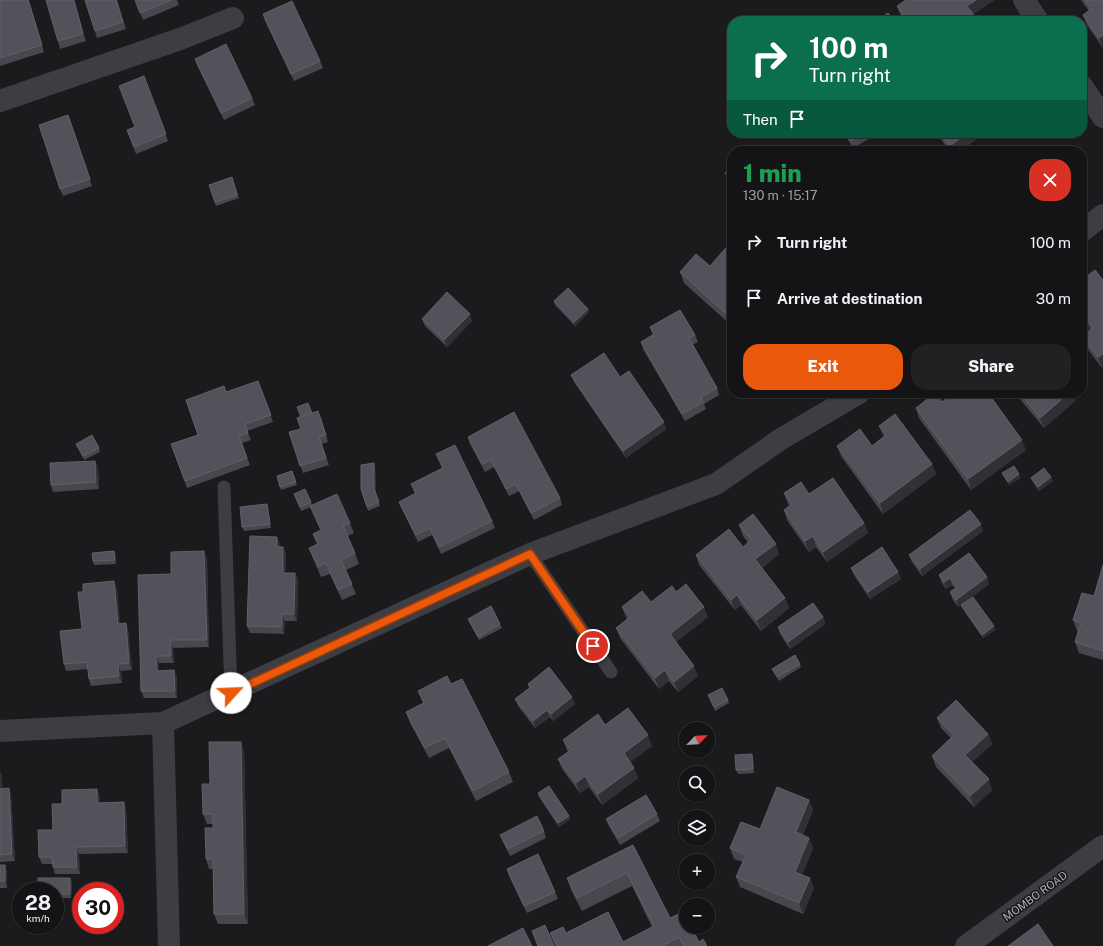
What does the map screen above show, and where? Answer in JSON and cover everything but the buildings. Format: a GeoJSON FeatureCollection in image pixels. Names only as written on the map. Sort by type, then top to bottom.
{"type":"FeatureCollection","features":[{"type":"Feature","properties":{"kind":"street"},"geometry":{"type":"LineString","coordinates":[[1024,0],[1035,16]]}},
{"type":"Feature","properties":{"kind":"street"},"geometry":{"type":"LineString","coordinates":[[0,101],[180,39],[233,18]]}},
{"type":"Feature","properties":{"kind":"street"},"geometry":{"type":"LineString","coordinates":[[1087,93],[1103,117]]}},
{"type":"Feature","properties":{"kind":"street"},"geometry":{"type":"LineString","coordinates":[[1087,227],[1103,215]]}},
{"type":"Feature","properties":{"kind":"street"},"geometry":{"type":"LineString","coordinates":[[0,731],[163,723],[530,554],[716,484],[782,439],[851,398]]}},
{"type":"Feature","properties":{"kind":"street"},"geometry":{"type":"LineString","coordinates":[[163,723],[169,946]]}},
{"type":"Feature","properties":{"kind":"street","name":"MOMBO ROAD"},"geometry":{"type":"LineString","coordinates":[[966,946],[1103,846]]}},
{"type":"Feature","properties":{"kind":"lane"},"geometry":{"type":"LineString","coordinates":[[224,487],[231,693]]}},
{"type":"Feature","properties":{"kind":"lane"},"geometry":{"type":"LineString","coordinates":[[530,554],[611,672]]}},
{"type":"Feature","properties":{"kind":"route"},"geometry":{"type":"LineString","coordinates":[[231,693],[530,554],[593,646]]}}]}
